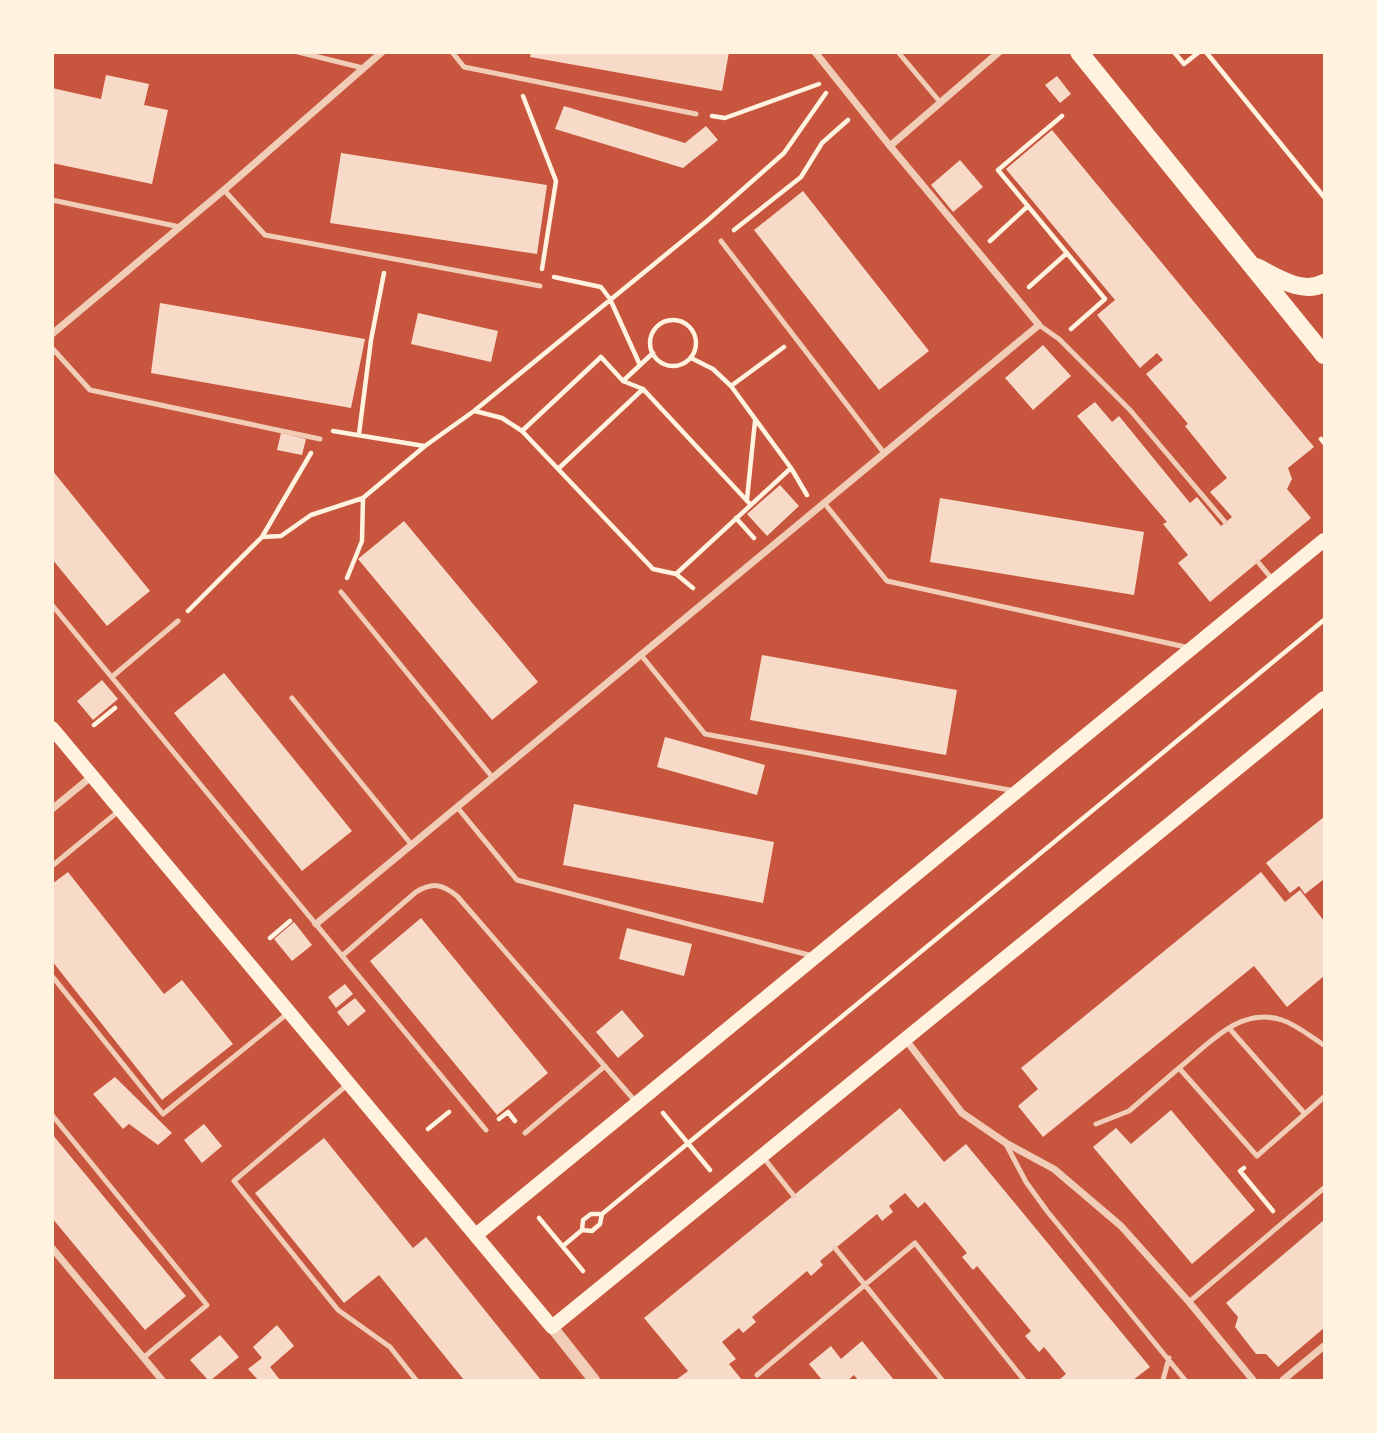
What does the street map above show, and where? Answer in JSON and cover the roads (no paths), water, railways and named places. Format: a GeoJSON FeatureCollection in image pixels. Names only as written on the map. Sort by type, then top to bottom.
{"type":"FeatureCollection","features":[{"type":"Feature","properties":{"kind":"main road"},"geometry":{"type":"LineString","coordinates":[[1079,52],[1325,355]]}},
{"type":"Feature","properties":{"kind":"main road"},"geometry":{"type":"LineString","coordinates":[[1253,265],[1298,286],[1308,288],[1325,283]]}},
{"type":"Feature","properties":{"kind":"main road"},"geometry":{"type":"LineString","coordinates":[[477,1235],[1325,540]]}},
{"type":"Feature","properties":{"kind":"main road"},"geometry":{"type":"LineString","coordinates":[[52,727],[552,1327],[1325,698]]}},
{"type":"Feature","properties":{"kind":"street"},"geometry":{"type":"LineString","coordinates":[[52,334],[224,190],[382,52]]}},
{"type":"Feature","properties":{"kind":"street"},"geometry":{"type":"LineString","coordinates":[[316,924],[1039,325],[815,52]]}},
{"type":"Feature","properties":{"kind":"street"},"geometry":{"type":"LineString","coordinates":[[890,146],[999,52]]}},
{"type":"Feature","properties":{"kind":"street"},"geometry":{"type":"LineString","coordinates":[[52,809],[92,776]]}},
{"type":"Feature","properties":{"kind":"street"},"geometry":{"type":"LineString","coordinates":[[906,1040],[962,1113],[1006,1143],[1054,1169],[1121,1226],[1189,1302],[1253,1381]]}},
{"type":"Feature","properties":{"kind":"street"},"geometry":{"type":"LineString","coordinates":[[52,1248],[162,1381]]}},
{"type":"Feature","properties":{"kind":"street"},"geometry":{"type":"LineString","coordinates":[[552,1327],[594,1381]]}},
{"type":"Feature","properties":{"kind":"street"},"geometry":{"type":"LineString","coordinates":[[1283,1381],[1325,1346]]}},
{"type":"Feature","properties":{"kind":"lane"},"geometry":{"type":"LineString","coordinates":[[298,52],[363,68]]}},
{"type":"Feature","properties":{"kind":"lane"},"geometry":{"type":"LineString","coordinates":[[452,52],[464,67],[696,114]]}},
{"type":"Feature","properties":{"kind":"lane"},"geometry":{"type":"LineString","coordinates":[[898,52],[940,102]]}},
{"type":"Feature","properties":{"kind":"lane"},"geometry":{"type":"LineString","coordinates":[[224,190],[265,235],[540,286]]}},
{"type":"Feature","properties":{"kind":"lane"},"geometry":{"type":"LineString","coordinates":[[52,200],[180,227]]}},
{"type":"Feature","properties":{"kind":"lane"},"geometry":{"type":"LineString","coordinates":[[722,241],[884,453]]}},
{"type":"Feature","properties":{"kind":"lane"},"geometry":{"type":"LineString","coordinates":[[1039,325],[1059,339],[1130,410],[1226,522]]}},
{"type":"Feature","properties":{"kind":"lane"},"geometry":{"type":"LineString","coordinates":[[52,348],[90,390],[320,439]]}},
{"type":"Feature","properties":{"kind":"lane"},"geometry":{"type":"LineString","coordinates":[[825,504],[887,581],[1193,649]]}},
{"type":"Feature","properties":{"kind":"lane"},"geometry":{"type":"LineString","coordinates":[[1258,562],[1274,582]]}},
{"type":"Feature","properties":{"kind":"lane"},"geometry":{"type":"LineString","coordinates":[[341,592],[494,778]]}},
{"type":"Feature","properties":{"kind":"lane"},"geometry":{"type":"LineString","coordinates":[[52,605],[486,1129]]}},
{"type":"Feature","properties":{"kind":"lane"},"geometry":{"type":"LineString","coordinates":[[113,676],[178,621]]}},
{"type":"Feature","properties":{"kind":"lane"},"geometry":{"type":"LineString","coordinates":[[641,655],[705,734],[1018,791]]}},
{"type":"Feature","properties":{"kind":"lane"},"geometry":{"type":"LineString","coordinates":[[292,698],[411,844]]}},
{"type":"Feature","properties":{"kind":"lane"},"geometry":{"type":"LineString","coordinates":[[457,807],[517,880],[816,957]]}},
{"type":"Feature","properties":{"kind":"lane"},"geometry":{"type":"LineString","coordinates":[[52,866],[120,810]]}},
{"type":"Feature","properties":{"kind":"lane"},"geometry":{"type":"LineString","coordinates":[[342,956],[416,892],[437,884],[447,888],[457,896],[637,1104]]}},
{"type":"Feature","properties":{"kind":"lane"},"geometry":{"type":"LineString","coordinates":[[52,976],[163,1114],[289,1012]]}},
{"type":"Feature","properties":{"kind":"lane"},"geometry":{"type":"LineString","coordinates":[[1096,1124],[1129,1111],[1229,1028],[1246,1018],[1261,1016],[1283,1020],[1325,1045]]}},
{"type":"Feature","properties":{"kind":"lane"},"geometry":{"type":"LineString","coordinates":[[1229,1028],[1305,1114]]}},
{"type":"Feature","properties":{"kind":"lane"},"geometry":{"type":"LineString","coordinates":[[525,1133],[605,1066]]}},
{"type":"Feature","properties":{"kind":"lane"},"geometry":{"type":"LineString","coordinates":[[1179,1068],[1257,1156],[1325,1097]]}},
{"type":"Feature","properties":{"kind":"lane"},"geometry":{"type":"LineString","coordinates":[[349,1083],[234,1181],[338,1310],[390,1347],[416,1381]]}},
{"type":"Feature","properties":{"kind":"lane"},"geometry":{"type":"LineString","coordinates":[[52,1115],[206,1305],[144,1358]]}},
{"type":"Feature","properties":{"kind":"lane"},"geometry":{"type":"LineString","coordinates":[[1006,1143],[1026,1182],[1047,1211],[1185,1381]]}},
{"type":"Feature","properties":{"kind":"lane"},"geometry":{"type":"LineString","coordinates":[[762,1156],[794,1196]]}},
{"type":"Feature","properties":{"kind":"lane"},"geometry":{"type":"LineString","coordinates":[[1189,1302],[1325,1188]]}},
{"type":"Feature","properties":{"kind":"lane"},"geometry":{"type":"LineString","coordinates":[[757,1375],[915,1243],[1024,1381]]}},
{"type":"Feature","properties":{"kind":"lane"},"geometry":{"type":"LineString","coordinates":[[835,1248],[942,1381]]}},
{"type":"Feature","properties":{"kind":"lane"},"geometry":{"type":"LineString","coordinates":[[1163,1381],[1169,1358]]}}]}
